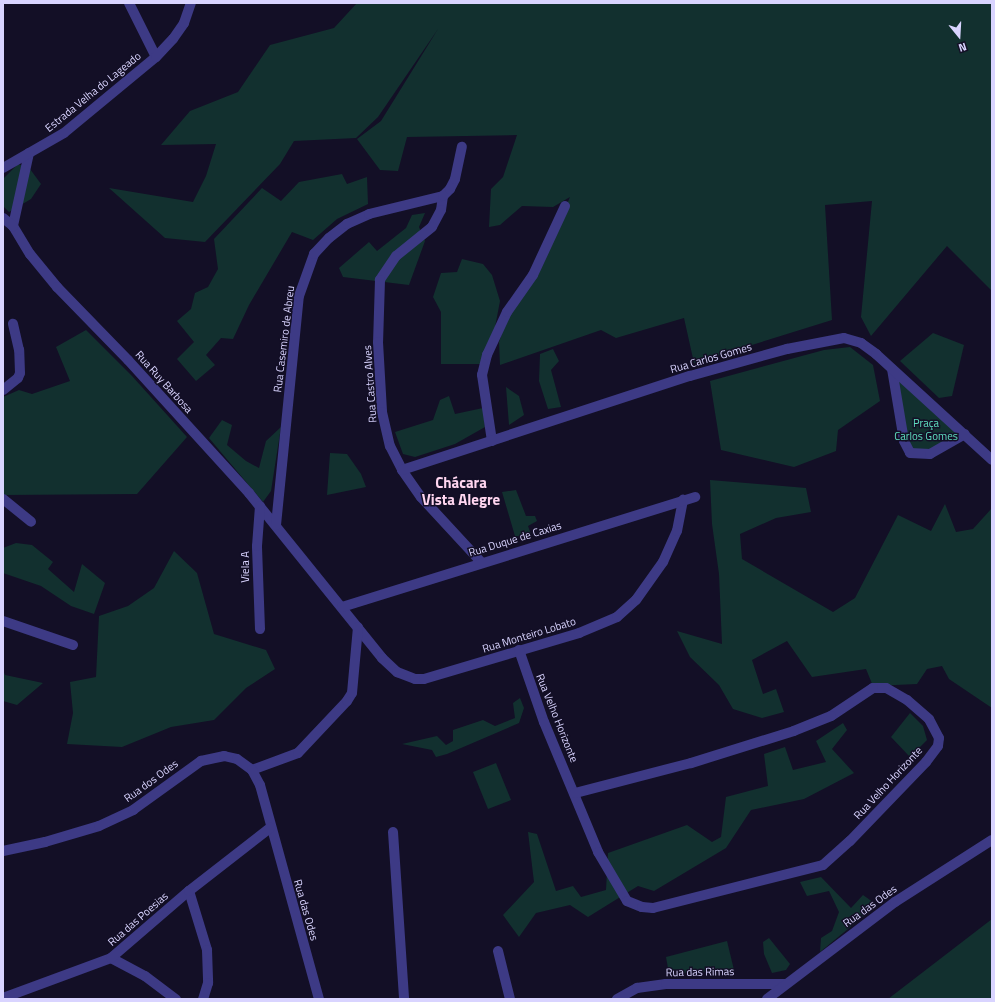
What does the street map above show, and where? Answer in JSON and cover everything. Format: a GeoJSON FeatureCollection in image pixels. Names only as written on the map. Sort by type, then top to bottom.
{"type":"FeatureCollection","features":[{"type":"Feature","properties":{"kind":"street"},"geometry":{"type":"LineString","coordinates":[[129,3],[156,57]]}},
{"type":"Feature","properties":{"kind":"street","name":"Estrada Velha do Lageado"},"geometry":{"type":"LineString","coordinates":[[3,168],[29,156],[70,128],[156,57],[173,39],[184,23],[191,3]]}},
{"type":"Feature","properties":{"kind":"street"},"geometry":{"type":"LineString","coordinates":[[443,196],[450,189],[455,179],[462,147]]}},
{"type":"Feature","properties":{"kind":"street"},"geometry":{"type":"LineString","coordinates":[[8,226],[29,156]]}},
{"type":"Feature","properties":{"kind":"street","name":"Rua Castro Alves"},"geometry":{"type":"LineString","coordinates":[[443,196],[438,219],[386,268],[378,289],[382,412],[390,446],[402,470],[421,497],[480,562]]}},
{"type":"Feature","properties":{"kind":"street","name":"Rua Casemiro de Abreu"},"geometry":{"type":"LineString","coordinates":[[276,525],[299,296],[314,254],[346,224],[369,214],[443,196]]}},
{"type":"Feature","properties":{"kind":"street"},"geometry":{"type":"LineString","coordinates":[[492,441],[482,374],[487,355],[506,312],[533,275],[565,206]]}},
{"type":"Feature","properties":{"kind":"street","name":"Rua Ruy Barbosa"},"geometry":{"type":"LineString","coordinates":[[3,218],[40,268],[128,360],[260,506],[342,607]]}},
{"type":"Feature","properties":{"kind":"street"},"geometry":{"type":"LineString","coordinates":[[3,390],[16,380],[20,373],[19,350],[13,324]]}},
{"type":"Feature","properties":{"kind":"street","name":"Rua Carlos Gomes"},"geometry":{"type":"LineString","coordinates":[[402,470],[690,376],[835,338],[853,339],[861,343],[965,434],[992,460]]}},
{"type":"Feature","properties":{"kind":"street"},"geometry":{"type":"LineString","coordinates":[[892,369],[904,441],[910,453],[923,456],[930,454],[965,434]]}},
{"type":"Feature","properties":{"kind":"street","name":"Rua Duque de Caxias"},"geometry":{"type":"LineString","coordinates":[[342,607],[480,562],[695,497]]}},
{"type":"Feature","properties":{"kind":"street"},"geometry":{"type":"LineString","coordinates":[[3,499],[32,522]]}},
{"type":"Feature","properties":{"kind":"street","name":"Rua Monteiro Lobato"},"geometry":{"type":"LineString","coordinates":[[342,607],[390,666],[397,672],[415,679],[438,676],[519,650],[580,633],[627,611],[650,583],[671,547],[683,500]]}},
{"type":"Feature","properties":{"kind":"street","name":"Viela A"},"geometry":{"type":"LineString","coordinates":[[260,506],[257,546],[260,629]]}},
{"type":"Feature","properties":{"kind":"street"},"geometry":{"type":"LineString","coordinates":[[3,621],[73,645]]}},
{"type":"Feature","properties":{"kind":"street"},"geometry":{"type":"LineString","coordinates":[[270,828],[260,785],[252,770],[298,753],[327,726],[347,701],[352,693],[358,627]]}},
{"type":"Feature","properties":{"kind":"street","name":"Rua Velho Horizonte"},"geometry":{"type":"LineString","coordinates":[[519,650],[544,722],[575,793],[598,852],[618,889],[627,901],[632,904],[653,908],[823,865],[850,841],[926,762],[938,746],[939,738],[929,719],[907,700],[886,688],[873,688],[831,716],[794,732],[691,763],[575,793]]}},
{"type":"Feature","properties":{"kind":"street","name":"Rua dos Odes"},"geometry":{"type":"LineString","coordinates":[[3,851],[46,842],[120,818],[143,804],[200,761],[224,756],[231,757],[252,770]]}},
{"type":"Feature","properties":{"kind":"street","name":"Rua das Poesias"},"geometry":{"type":"LineString","coordinates":[[3,998],[111,958],[189,891],[270,828]]}},
{"type":"Feature","properties":{"kind":"street","name":"Rua das Odes"},"geometry":{"type":"LineString","coordinates":[[270,828],[319,999]]}},
{"type":"Feature","properties":{"kind":"street"},"geometry":{"type":"LineString","coordinates":[[393,832],[404,999]]}},
{"type":"Feature","properties":{"kind":"street","name":"Rua das Odes"},"geometry":{"type":"LineString","coordinates":[[767,999],[895,902],[992,840]]}},
{"type":"Feature","properties":{"kind":"street"},"geometry":{"type":"LineString","coordinates":[[189,891],[207,950],[208,983],[203,999]]}},
{"type":"Feature","properties":{"kind":"street"},"geometry":{"type":"LineString","coordinates":[[498,951],[510,999]]}},
{"type":"Feature","properties":{"kind":"street"},"geometry":{"type":"LineString","coordinates":[[111,958],[145,976],[176,999]]}},
{"type":"Feature","properties":{"kind":"street","name":"Rua das Rimas"},"geometry":{"type":"LineString","coordinates":[[617,999],[637,988],[666,984],[786,984]]}},
{"type":"Feature","properties":{"kind":"green space"},"geometry":{"type":"Polygon","coordinates":[[[357,3],[992,3],[992,291],[947,246],[871,336],[861,317],[872,201],[825,205],[832,320],[694,363],[684,318],[616,338],[601,330],[500,365],[499,342],[508,316],[537,272],[570,197],[553,207],[522,206],[500,225],[489,227],[491,189],[503,177],[517,135],[407,137],[398,171],[380,170],[357,139],[381,121],[438,29],[378,117],[356,138],[294,141],[280,164],[205,242],[165,238],[109,188],[193,202],[206,176],[216,144],[161,145],[190,111],[238,92],[270,45],[334,28],[357,3]]]}},
{"type":"Feature","properties":{"kind":"green space"},"geometry":{"type":"Polygon","coordinates":[[[18,164],[30,169],[41,184],[31,199],[9,212],[3,206],[3,179],[18,164]]]}},
{"type":"Feature","properties":{"kind":"green space"},"geometry":{"type":"Polygon","coordinates":[[[342,174],[347,184],[367,177],[368,204],[337,219],[313,240],[292,232],[249,305],[233,339],[221,338],[206,355],[215,365],[196,381],[177,359],[194,342],[177,321],[191,309],[195,293],[208,287],[218,269],[214,239],[262,188],[281,201],[299,182],[342,174]]]}},
{"type":"Feature","properties":{"kind":"green space"},"geometry":{"type":"Polygon","coordinates":[[[425,213],[419,227],[425,241],[409,285],[343,277],[339,268],[369,242],[377,251],[406,228],[412,215],[425,213]]]}},
{"type":"Feature","properties":{"kind":"green space"},"geometry":{"type":"Polygon","coordinates":[[[462,259],[483,264],[492,275],[500,301],[488,364],[441,364],[441,312],[433,297],[441,273],[457,272],[462,259]]]}},
{"type":"Feature","properties":{"kind":"green space"},"geometry":{"type":"Polygon","coordinates":[[[86,330],[132,376],[187,437],[137,494],[3,495],[3,397],[19,390],[32,394],[70,381],[56,347],[86,330]]]}},
{"type":"Feature","properties":{"kind":"green space"},"geometry":{"type":"Polygon","coordinates":[[[933,333],[964,345],[952,396],[939,398],[900,361],[933,333]]]}},
{"type":"Feature","properties":{"kind":"green space"},"geometry":{"type":"Polygon","coordinates":[[[850,347],[873,365],[880,401],[838,430],[836,451],[794,467],[721,450],[710,381],[824,350],[850,347]]]}},
{"type":"Feature","properties":{"kind":"green space"},"geometry":{"type":"Polygon","coordinates":[[[553,349],[559,361],[551,370],[561,407],[548,409],[539,381],[540,354],[553,349]]]}},
{"type":"Feature","properties":{"kind":"green space","name":"Praça Carlos Gomes"},"geometry":{"type":"Polygon","coordinates":[[[892,369],[965,434],[938,450],[910,453],[892,369]]]}},
{"type":"Feature","properties":{"kind":"green space"},"geometry":{"type":"Polygon","coordinates":[[[506,387],[519,396],[524,415],[509,425],[506,387]]]}},
{"type":"Feature","properties":{"kind":"green space"},"geometry":{"type":"Polygon","coordinates":[[[449,396],[455,414],[483,408],[485,427],[455,444],[415,457],[403,454],[395,432],[433,420],[440,400],[449,396]]]}},
{"type":"Feature","properties":{"kind":"green space"},"geometry":{"type":"Polygon","coordinates":[[[222,420],[232,425],[227,445],[246,461],[259,468],[266,441],[281,427],[271,491],[263,502],[209,438],[222,420]]]}},
{"type":"Feature","properties":{"kind":"green space"},"geometry":{"type":"Polygon","coordinates":[[[330,453],[347,454],[361,474],[366,487],[327,495],[330,453]]]}},
{"type":"Feature","properties":{"kind":"green space"},"geometry":{"type":"Polygon","coordinates":[[[710,480],[806,488],[811,512],[776,518],[740,534],[742,559],[833,612],[855,598],[898,515],[931,531],[945,504],[956,532],[973,529],[992,508],[992,708],[949,679],[942,666],[927,669],[917,684],[873,686],[866,669],[812,677],[787,641],[752,660],[763,694],[776,689],[784,712],[762,718],[733,709],[719,685],[690,657],[677,631],[722,644],[719,574],[712,524],[710,480]]]}},
{"type":"Feature","properties":{"kind":"green space"},"geometry":{"type":"Polygon","coordinates":[[[516,490],[526,516],[535,516],[537,521],[528,526],[532,537],[515,536],[502,492],[516,490]]]}},
{"type":"Feature","properties":{"kind":"green space"},"geometry":{"type":"Polygon","coordinates":[[[16,543],[32,545],[53,562],[48,569],[74,592],[82,564],[105,583],[94,614],[71,606],[41,586],[3,573],[3,548],[16,543]]]}},
{"type":"Feature","properties":{"kind":"green space"},"geometry":{"type":"Polygon","coordinates":[[[174,551],[197,573],[214,634],[266,650],[275,669],[246,688],[214,720],[171,727],[122,747],[67,744],[73,713],[70,682],[96,677],[99,616],[128,606],[154,588],[174,551]]]}},
{"type":"Feature","properties":{"kind":"green space"},"geometry":{"type":"Polygon","coordinates":[[[3,670],[5,675],[43,683],[17,705],[3,701],[3,670]]]}},
{"type":"Feature","properties":{"kind":"green space"},"geometry":{"type":"Polygon","coordinates":[[[520,698],[524,708],[519,723],[447,754],[436,757],[432,750],[402,744],[437,736],[446,745],[453,741],[453,730],[483,720],[495,726],[515,718],[513,703],[520,698]]]}},
{"type":"Feature","properties":{"kind":"green space"},"geometry":{"type":"Polygon","coordinates":[[[910,713],[923,726],[927,740],[910,757],[891,737],[910,713]]]}},
{"type":"Feature","properties":{"kind":"green space"},"geometry":{"type":"Polygon","coordinates":[[[843,723],[847,730],[832,749],[854,773],[804,799],[751,810],[726,848],[654,891],[638,886],[588,917],[570,905],[536,913],[519,937],[503,915],[534,882],[528,832],[537,834],[556,891],[573,886],[581,897],[606,890],[608,853],[687,825],[712,842],[721,837],[726,797],[768,786],[764,754],[785,747],[793,770],[826,762],[816,741],[843,723]]]}},
{"type":"Feature","properties":{"kind":"green space"},"geometry":{"type":"Polygon","coordinates":[[[496,763],[511,800],[488,809],[473,772],[496,763]]]}},
{"type":"Feature","properties":{"kind":"green space"},"geometry":{"type":"Polygon","coordinates":[[[821,877],[851,908],[863,895],[877,905],[820,952],[821,938],[832,931],[839,912],[829,891],[807,896],[800,882],[821,877]]]}},
{"type":"Feature","properties":{"kind":"green space"},"geometry":{"type":"Polygon","coordinates":[[[992,919],[992,999],[888,999],[992,919]]]}},
{"type":"Feature","properties":{"kind":"green space"},"geometry":{"type":"Polygon","coordinates":[[[769,938],[790,964],[786,970],[772,973],[764,954],[763,942],[769,938]]]}},
{"type":"Feature","properties":{"kind":"green space"},"geometry":{"type":"Polygon","coordinates":[[[727,941],[734,970],[669,974],[666,957],[727,941]]]}},
{"type":"Feature","properties":{"kind":"district","name":"Chácara Vista Alegre"},"geometry":{"type":"Point","coordinates":[461,490]}}]}
